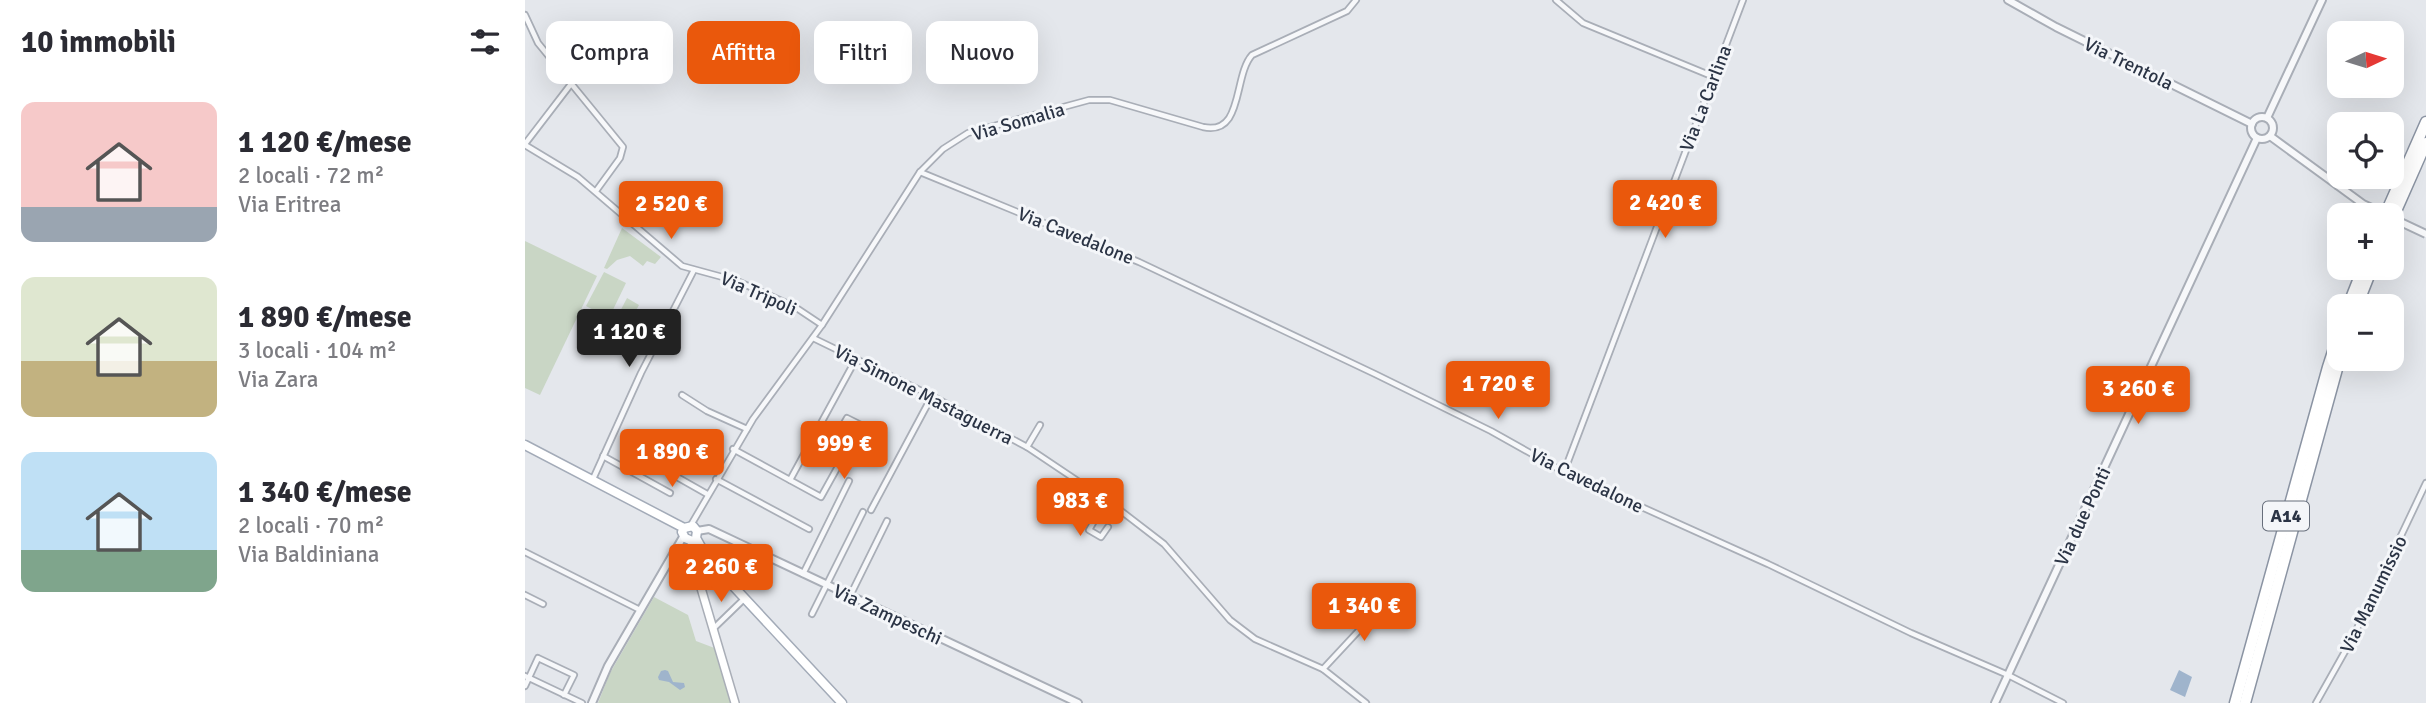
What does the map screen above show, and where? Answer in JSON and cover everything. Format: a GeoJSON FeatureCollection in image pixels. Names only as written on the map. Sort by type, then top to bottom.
{"type":"FeatureCollection","features":[{"type":"Feature","properties":{"kind":"highway"},"geometry":{"type":"LineString","coordinates":[[2391,203],[2426,122]]}},
{"type":"Feature","properties":{"kind":"highway"},"geometry":{"type":"LineString","coordinates":[[2399,203],[2426,143]]}},
{"type":"Feature","properties":{"kind":"highway","name":"A14"},"geometry":{"type":"LineString","coordinates":[[2235,703],[2327,371]]}},
{"type":"Feature","properties":{"kind":"highway","name":"A14"},"geometry":{"type":"LineString","coordinates":[[2245,703],[2336,371]]}},
{"type":"Feature","properties":{"kind":"main road"},"geometry":{"type":"LineString","coordinates":[[525,446],[593,479],[691,535],[705,556],[842,703]]}},
{"type":"Feature","properties":{"kind":"main road"},"geometry":{"type":"LineString","coordinates":[[691,535],[692,556],[736,703]]}},
{"type":"Feature","properties":{"kind":"main road"},"geometry":{"type":"LineString","coordinates":[[696,570],[695,556],[705,556]]}},
{"type":"Feature","properties":{"kind":"street","name":"Via Somalia"},"geometry":{"type":"LineString","coordinates":[[691,535],[707,494],[733,449],[822,325],[920,172],[943,149],[968,133],[1089,100],[1109,100],[1210,128],[1220,126],[1230,119],[1245,62],[1252,55],[1347,11],[1356,0]]}},
{"type":"Feature","properties":{"kind":"street"},"geometry":{"type":"LineString","coordinates":[[1556,0],[1583,23],[1713,77]]}},
{"type":"Feature","properties":{"kind":"street","name":"Via La Carlina"},"geometry":{"type":"LineString","coordinates":[[1564,472],[1743,0]]}},
{"type":"Feature","properties":{"kind":"street","name":"Via Trentola"},"geometry":{"type":"LineString","coordinates":[[2008,0],[2056,27],[2252,124]]}},
{"type":"Feature","properties":{"kind":"street"},"geometry":{"type":"LineString","coordinates":[[2267,118],[2322,0]]}},
{"type":"Feature","properties":{"kind":"street"},"geometry":{"type":"LineString","coordinates":[[526,19],[546,53]]}},
{"type":"Feature","properties":{"kind":"street"},"geometry":{"type":"LineString","coordinates":[[525,145],[571,84],[623,146],[620,158],[596,191]]}},
{"type":"Feature","properties":{"kind":"street"},"geometry":{"type":"LineString","coordinates":[[2260,117],[2267,118],[2273,126],[2270,136],[2257,138],[2252,134],[2252,124],[2260,117]]}},
{"type":"Feature","properties":{"kind":"street"},"geometry":{"type":"LineString","coordinates":[[2270,136],[2362,203]]}},
{"type":"Feature","properties":{"kind":"street","name":"Via due Ponti"},"geometry":{"type":"LineString","coordinates":[[1995,703],[2257,138]]}},
{"type":"Feature","properties":{"kind":"street","name":"Via Tripoli"},"geometry":{"type":"LineString","coordinates":[[525,145],[578,177],[677,262],[694,270],[737,281],[795,307],[822,325]]}},
{"type":"Feature","properties":{"kind":"street","name":"Via Cavedalone"},"geometry":{"type":"LineString","coordinates":[[920,172],[1139,261],[1445,408],[1564,472],[1768,564],[1911,633],[2008,675],[2063,703]]}},
{"type":"Feature","properties":{"kind":"street"},"geometry":{"type":"LineString","coordinates":[[2404,224],[2426,234]]}},
{"type":"Feature","properties":{"kind":"street"},"geometry":{"type":"LineString","coordinates":[[593,479],[641,373],[694,270]]}},
{"type":"Feature","properties":{"kind":"street","name":"Via Simone Mastaguerra"},"geometry":{"type":"LineString","coordinates":[[813,338],[932,396],[1027,447],[1106,500],[1164,544],[1230,620],[1255,639],[1323,669],[1366,703]]}},
{"type":"Feature","properties":{"kind":"street"},"geometry":{"type":"LineString","coordinates":[[790,480],[856,359]]}},
{"type":"Feature","properties":{"kind":"street"},"geometry":{"type":"LineString","coordinates":[[682,395],[707,411],[747,429]]}},
{"type":"Feature","properties":{"kind":"street"},"geometry":{"type":"LineString","coordinates":[[871,510],[932,396]]}},
{"type":"Feature","properties":{"kind":"street"},"geometry":{"type":"LineString","coordinates":[[1027,447],[1039,425]]}},
{"type":"Feature","properties":{"kind":"street"},"geometry":{"type":"LineString","coordinates":[[733,449],[821,497],[856,433]]}},
{"type":"Feature","properties":{"kind":"street"},"geometry":{"type":"LineString","coordinates":[[603,456],[670,493]]}},
{"type":"Feature","properties":{"kind":"street"},"geometry":{"type":"LineString","coordinates":[[841,460],[848,463]]}},
{"type":"Feature","properties":{"kind":"street"},"geometry":{"type":"LineString","coordinates":[[677,466],[676,476],[707,494]]}},
{"type":"Feature","properties":{"kind":"street"},"geometry":{"type":"LineString","coordinates":[[716,479],[809,529]]}},
{"type":"Feature","properties":{"kind":"street"},"geometry":{"type":"LineString","coordinates":[[803,574],[849,481]]}},
{"type":"Feature","properties":{"kind":"street","name":"Via Manumissio"},"geometry":{"type":"LineString","coordinates":[[2316,703],[2352,639],[2426,483]]}},
{"type":"Feature","properties":{"kind":"street"},"geometry":{"type":"LineString","coordinates":[[1106,500],[1089,530],[1101,537],[1108,527]]}},
{"type":"Feature","properties":{"kind":"street"},"geometry":{"type":"LineString","coordinates":[[811,614],[863,512]]}},
{"type":"Feature","properties":{"kind":"street"},"geometry":{"type":"LineString","coordinates":[[850,596],[887,521]]}},
{"type":"Feature","properties":{"kind":"street","name":"Via Zampeschi"},"geometry":{"type":"LineString","coordinates":[[691,535],[709,529],[1078,703]]}},
{"type":"Feature","properties":{"kind":"street"},"geometry":{"type":"LineString","coordinates":[[592,703],[608,666],[640,610],[691,535]]}},
{"type":"Feature","properties":{"kind":"street"},"geometry":{"type":"LineString","coordinates":[[525,559],[526,552],[640,610]]}},
{"type":"Feature","properties":{"kind":"street"},"geometry":{"type":"LineString","coordinates":[[525,595],[543,604]]}},
{"type":"Feature","properties":{"kind":"street"},"geometry":{"type":"LineString","coordinates":[[714,628],[745,598]]}},
{"type":"Feature","properties":{"kind":"street"},"geometry":{"type":"LineString","coordinates":[[1323,669],[1363,625],[1378,599]]}},
{"type":"Feature","properties":{"kind":"street"},"geometry":{"type":"LineString","coordinates":[[525,686],[538,658],[574,675],[564,695]]}},
{"type":"Feature","properties":{"kind":"street"},"geometry":{"type":"LineString","coordinates":[[527,677],[582,703]]}},
{"type":"Feature","properties":{"kind":"green space"},"geometry":{"type":"Polygon","coordinates":[[[622,228],[661,257],[655,264],[647,261],[643,266],[630,256],[617,260],[607,269],[604,268],[622,228]]]}},
{"type":"Feature","properties":{"kind":"green space"},"geometry":{"type":"Polygon","coordinates":[[[525,241],[597,276],[540,395],[525,388],[525,241]]]}},
{"type":"Feature","properties":{"kind":"green space"},"geometry":{"type":"Polygon","coordinates":[[[604,272],[626,283],[609,318],[586,306],[604,272]]]}},
{"type":"Feature","properties":{"kind":"green space"},"geometry":{"type":"Polygon","coordinates":[[[627,298],[639,305],[627,327],[615,321],[627,298]]]}},
{"type":"Feature","properties":{"kind":"green space"},"geometry":{"type":"Polygon","coordinates":[[[654,597],[688,615],[696,641],[717,649],[733,703],[598,703],[610,673],[654,597]]]}},
{"type":"Feature","properties":{"kind":"water"},"geometry":{"type":"Polygon","coordinates":[[[665,670],[673,682],[684,683],[685,687],[680,690],[669,682],[659,680],[661,671],[665,670]]]}},
{"type":"Feature","properties":{"kind":"water"},"geometry":{"type":"Polygon","coordinates":[[[2179,670],[2192,677],[2185,697],[2170,690],[2179,670]]]}}]}
